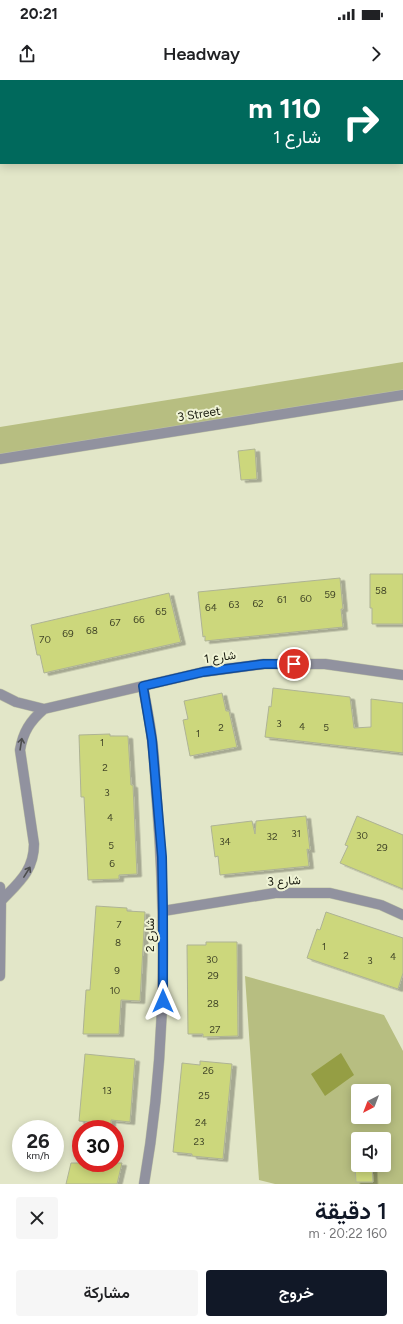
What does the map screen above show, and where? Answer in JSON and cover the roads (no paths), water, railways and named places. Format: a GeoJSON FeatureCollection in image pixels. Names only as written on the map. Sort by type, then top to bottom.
{"type":"FeatureCollection","features":[{"type":"Feature","properties":{"kind":"street","name":"3 Street"},"geometry":{"type":"LineString","coordinates":[[0,459],[403,395]]}},
{"type":"Feature","properties":{"kind":"street","name":"شارع 1"},"geometry":{"type":"LineString","coordinates":[[0,694],[16,702],[44,709],[203,672],[264,664],[324,664],[403,675]]}},
{"type":"Feature","properties":{"kind":"street","name":"شارع 2"},"geometry":{"type":"LineString","coordinates":[[143,686],[152,740],[162,857],[163,911],[163,1015],[152,1136],[144,1184]]}},
{"type":"Feature","properties":{"kind":"street"},"geometry":{"type":"LineString","coordinates":[[1,901],[27,873],[33,859],[34,844],[20,750],[22,738],[27,727],[34,717],[44,709]]}},
{"type":"Feature","properties":{"kind":"street"},"geometry":{"type":"LineString","coordinates":[[0,887],[0,976]]}},
{"type":"Feature","properties":{"kind":"street","name":"شارع 3"},"geometry":{"type":"LineString","coordinates":[[163,911],[275,893],[330,894],[381,905],[403,915]]}}]}
